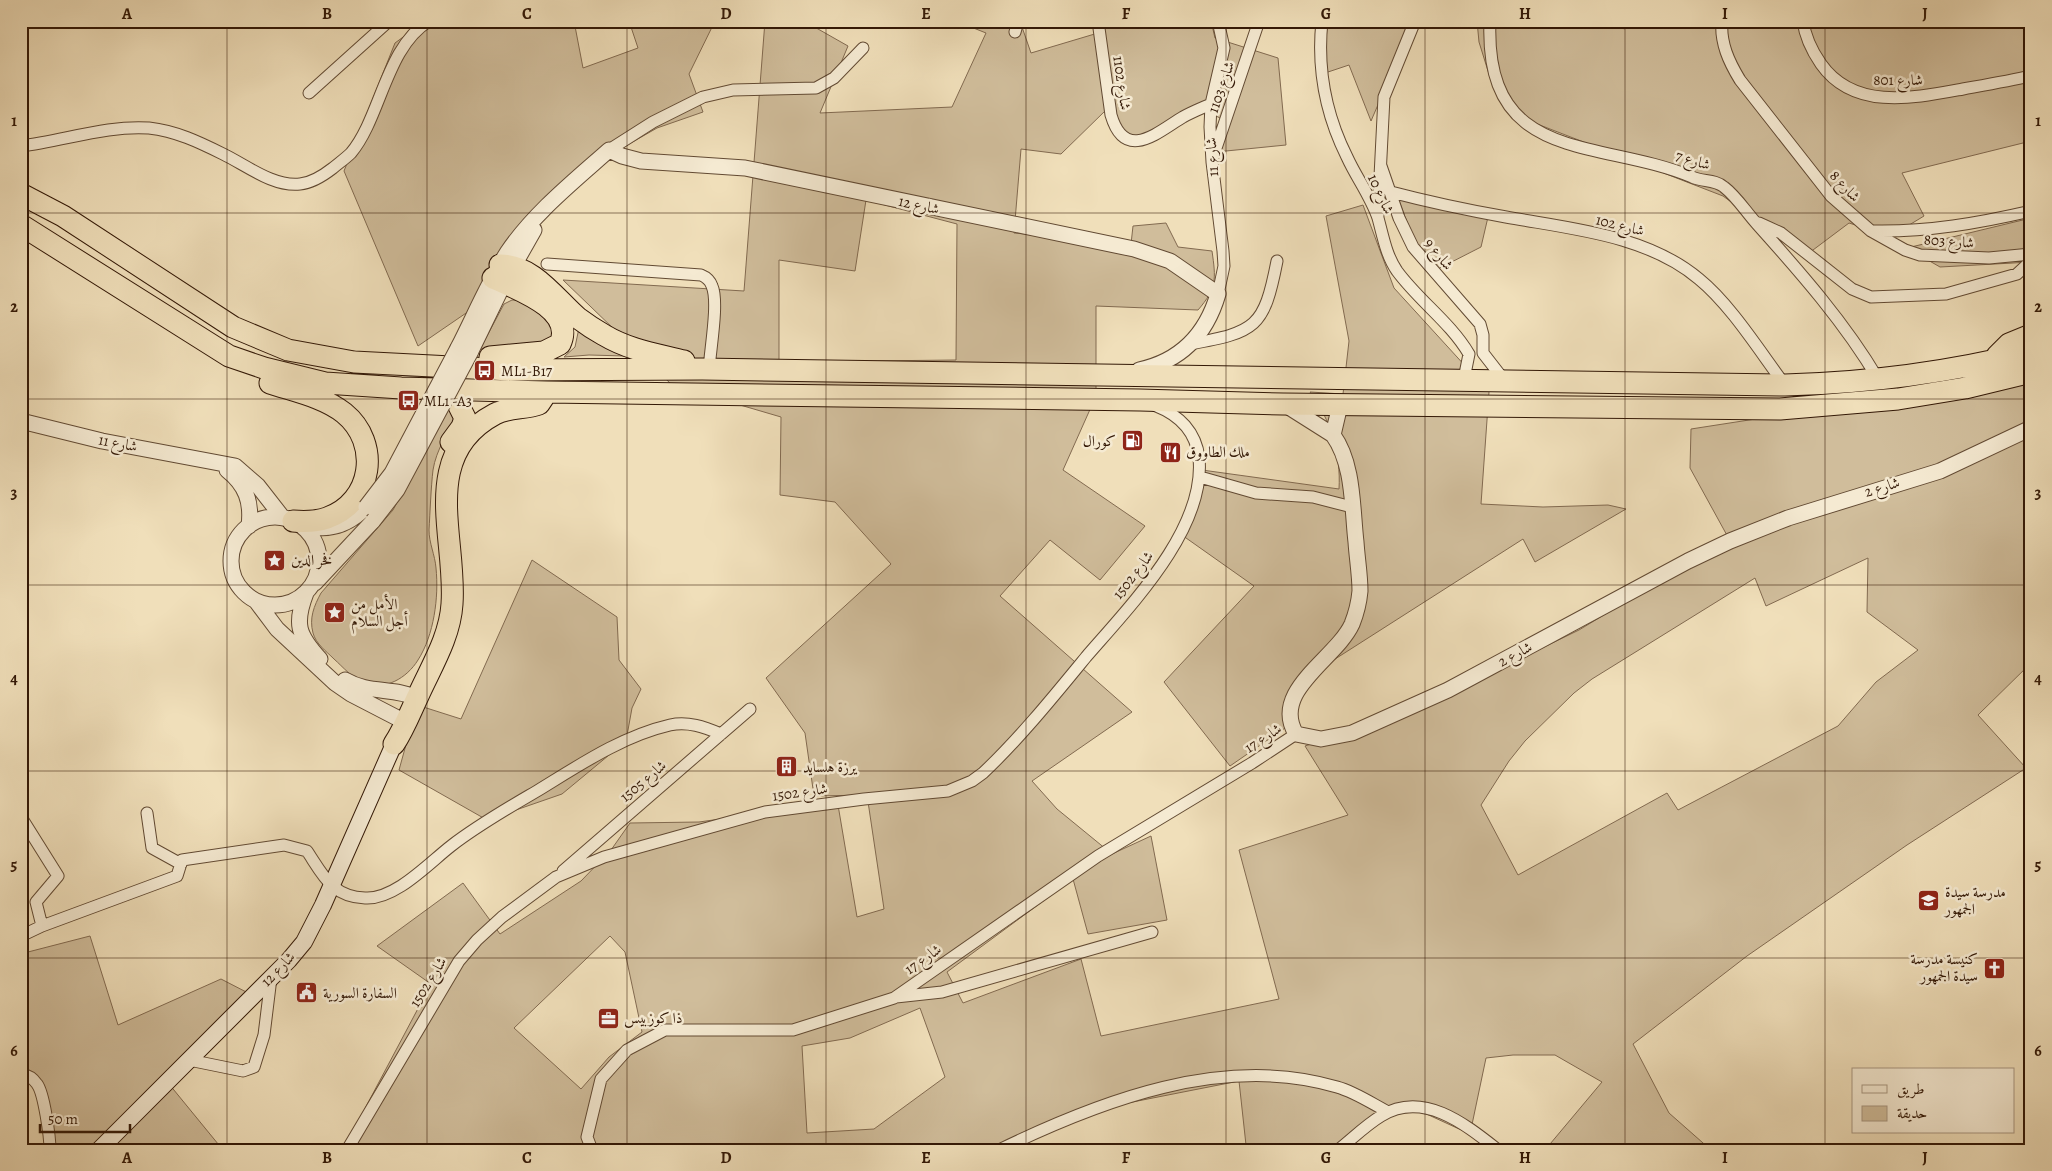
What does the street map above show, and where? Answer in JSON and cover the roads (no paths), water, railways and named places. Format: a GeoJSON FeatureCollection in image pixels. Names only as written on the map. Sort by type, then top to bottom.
{"type":"FeatureCollection","features":[{"type":"Feature","properties":{"kind":"highway"},"geometry":{"type":"LineString","coordinates":[[21,194],[63,216],[207,311],[256,338],[288,350],[318,357],[354,362],[511,370],[706,370],[1785,385],[1878,379],[1990,363],[2031,352]]}},
{"type":"Feature","properties":{"kind":"highway"},"geometry":{"type":"LineString","coordinates":[[21,225],[229,356],[272,371],[325,382],[442,389],[547,392],[1140,400],[1283,404],[1808,408],[1930,394],[2031,372]]}},
{"type":"Feature","properties":{"kind":"highway"},"geometry":{"type":"LineString","coordinates":[[402,365],[435,360],[535,354],[560,344],[563,326],[557,317],[503,273]]}},
{"type":"Feature","properties":{"kind":"highway"},"geometry":{"type":"LineString","coordinates":[[503,273],[534,277],[578,318],[618,343],[643,352],[692,364],[706,370]]}},
{"type":"Feature","properties":{"kind":"highway"},"geometry":{"type":"LineString","coordinates":[[1990,363],[2009,344],[2031,335]]}},
{"type":"Feature","properties":{"kind":"highway"},"geometry":{"type":"LineString","coordinates":[[229,356],[245,373],[332,405],[345,413],[357,426],[365,445],[369,468],[367,478],[360,493],[350,504],[328,518],[316,521],[291,521]]}},
{"type":"Feature","properties":{"kind":"highway"},"geometry":{"type":"LineString","coordinates":[[394,744],[439,624],[443,605],[444,573],[438,523],[439,473],[445,454],[462,427],[465,418],[456,400],[442,389]]}},
{"type":"Feature","properties":{"kind":"highway"},"geometry":{"type":"LineString","coordinates":[[412,696],[435,663],[448,626],[452,606],[453,573],[445,504],[448,474],[454,457],[467,437],[488,418],[500,412],[539,404],[547,392]]}},
{"type":"Feature","properties":{"kind":"main road","name":"شارع 12"},"geometry":{"type":"LineString","coordinates":[[99,1150],[271,978],[304,942],[332,888],[394,744]]}},
{"type":"Feature","properties":{"kind":"street"},"geometry":{"type":"LineString","coordinates":[[309,93],[389,21]]}},
{"type":"Feature","properties":{"kind":"street"},"geometry":{"type":"LineString","coordinates":[[21,146],[124,128],[148,128],[193,139],[256,172],[278,181],[300,184],[323,176],[351,152],[414,24],[429,21]]}},
{"type":"Feature","properties":{"kind":"street","name":"شارع 1102"},"geometry":{"type":"LineString","coordinates":[[1098,21],[1111,115],[1123,136],[1134,141],[1148,140],[1184,117],[1211,104]]}},
{"type":"Feature","properties":{"kind":"street","name":"شارع 11"},"geometry":{"type":"LineString","coordinates":[[1218,21],[1224,48],[1211,104],[1212,162],[1224,266],[1218,294]]}},
{"type":"Feature","properties":{"kind":"street","name":"شارع 1103"},"geometry":{"type":"LineString","coordinates":[[1212,162],[1259,21]]}},
{"type":"Feature","properties":{"kind":"street","name":"شارع 10"},"geometry":{"type":"LineString","coordinates":[[1322,21],[1322,78],[1331,119],[1346,156],[1377,217],[1385,247],[1396,270],[1451,329],[1469,354],[1464,380]]}},
{"type":"Feature","properties":{"kind":"street"},"geometry":{"type":"LineString","coordinates":[[1377,217],[1383,144],[1382,118],[1384,97],[1415,21]]}},
{"type":"Feature","properties":{"kind":"street","name":"شارع 7"},"geometry":{"type":"LineString","coordinates":[[1490,21],[1490,47],[1497,78],[1506,101],[1522,120],[1549,136],[1581,149],[1672,169],[1694,178],[1719,184],[1729,192],[1847,333],[1878,379]]}},
{"type":"Feature","properties":{"kind":"street","name":"شارع 8"},"geometry":{"type":"LineString","coordinates":[[1722,21],[1722,37],[1728,59],[1740,80],[1831,196],[1871,231]]}},
{"type":"Feature","properties":{"kind":"street","name":"شارع 801"},"geometry":{"type":"LineString","coordinates":[[1803,21],[1811,48],[1824,68],[1840,84],[1870,96],[1917,97],[2031,76]]}},
{"type":"Feature","properties":{"kind":"street"},"geometry":{"type":"LineString","coordinates":[[256,601],[269,605],[282,605],[295,601],[308,590],[369,514],[397,490],[503,273],[548,207],[609,150],[653,122],[703,97],[733,90],[816,88],[834,78],[863,48]]}},
{"type":"Feature","properties":{"kind":"street","name":"شارع 12"},"geometry":{"type":"LineString","coordinates":[[609,150],[622,156],[641,160],[745,168],[1134,249],[1170,261],[1218,294]]}},
{"type":"Feature","properties":{"kind":"street","name":"شارع 9"},"geometry":{"type":"LineString","coordinates":[[1381,166],[1403,227],[1413,247],[1480,324],[1483,353],[1504,380]]}},
{"type":"Feature","properties":{"kind":"street","name":"شارع 102"},"geometry":{"type":"LineString","coordinates":[[1391,192],[1451,207],[1616,239],[1651,249],[1669,257],[1711,289],[1785,385]]}},
{"type":"Feature","properties":{"kind":"street"},"geometry":{"type":"LineString","coordinates":[[1871,231],[1906,232],[1939,229],[2031,212]]}},
{"type":"Feature","properties":{"kind":"street"},"geometry":{"type":"LineString","coordinates":[[1752,219],[1781,233],[1852,289],[1871,297],[1946,294],[2016,274],[2031,261]]}},
{"type":"Feature","properties":{"kind":"street","name":"شارع 803"},"geometry":{"type":"LineString","coordinates":[[1871,231],[1906,250],[1920,255],[1989,258],[2031,254]]}},
{"type":"Feature","properties":{"kind":"street"},"geometry":{"type":"LineString","coordinates":[[1190,344],[1214,339],[1253,325],[1268,302],[1278,261]]}},
{"type":"Feature","properties":{"kind":"street"},"geometry":{"type":"LineString","coordinates":[[547,264],[701,274],[707,278],[714,293],[706,370]]}},
{"type":"Feature","properties":{"kind":"street"},"geometry":{"type":"LineString","coordinates":[[1120,375],[1151,368],[1169,361],[1190,344],[1208,323],[1218,294]]}},
{"type":"Feature","properties":{"kind":"street","name":"شارع 1502"},"geometry":{"type":"LineString","coordinates":[[347,1150],[458,961],[476,940],[502,917],[556,877],[604,856],[765,812],[864,798],[948,791],[972,781],[993,763],[1065,682],[1163,561],[1187,521],[1200,477],[1198,452],[1194,439],[1186,426],[1168,411],[1140,400]]}},
{"type":"Feature","properties":{"kind":"street"},"geometry":{"type":"LineString","coordinates":[[1283,404],[1333,435],[1345,460],[1352,507],[1360,591],[1356,613],[1340,643],[1296,692],[1289,718],[1296,734]]}},
{"type":"Feature","properties":{"kind":"street"},"geometry":{"type":"LineString","coordinates":[[1333,435],[1340,404]]}},
{"type":"Feature","properties":{"kind":"street","name":"شارع 11"},"geometry":{"type":"LineString","coordinates":[[21,421],[102,441],[235,466],[248,476],[291,521]]}},
{"type":"Feature","properties":{"kind":"street","name":"شارع 2"},"geometry":{"type":"LineString","coordinates":[[1296,734],[1309,738],[1334,738],[1366,727],[1448,690],[1688,561],[1730,541],[1788,518],[1940,470],[2031,428]]}},
{"type":"Feature","properties":{"kind":"street","name":"شارع 11"},"geometry":{"type":"LineString","coordinates":[[216,461],[236,477],[244,487],[249,498],[249,526]]}},
{"type":"Feature","properties":{"kind":"street"},"geometry":{"type":"LineString","coordinates":[[1200,477],[1256,493],[1313,497],[1352,507]]}},
{"type":"Feature","properties":{"kind":"street"},"geometry":{"type":"LineString","coordinates":[[369,514],[337,526],[322,528],[291,521],[259,520],[249,526],[236,540],[232,554],[232,568],[236,582],[245,593],[256,601],[277,629],[335,683],[351,694],[375,704],[403,721]]}},
{"type":"Feature","properties":{"kind":"street"},"geometry":{"type":"LineString","coordinates":[[291,521],[309,533],[317,546],[319,560],[317,574],[308,590],[300,613],[299,628],[306,642],[326,664],[346,680],[363,688],[412,696]]}},
{"type":"Feature","properties":{"kind":"street","name":"شارع 1505"},"geometry":{"type":"LineString","coordinates":[[556,877],[750,709]]}},
{"type":"Feature","properties":{"kind":"street"},"geometry":{"type":"LineString","coordinates":[[21,936],[42,926],[177,876],[182,860],[284,845],[307,851],[332,888],[348,895],[365,898],[382,896],[407,882],[482,824],[573,769],[624,742],[671,725],[694,724],[721,734]]}},
{"type":"Feature","properties":{"kind":"street","name":"شارع 17"},"geometry":{"type":"LineString","coordinates":[[592,1150],[587,1137],[601,1079],[627,1050],[665,1030],[793,1030],[894,998],[1098,856],[1252,763],[1296,734]]}},
{"type":"Feature","properties":{"kind":"street"},"geometry":{"type":"LineString","coordinates":[[147,813],[152,848],[181,864]]}},
{"type":"Feature","properties":{"kind":"street"},"geometry":{"type":"LineString","coordinates":[[21,817],[58,876],[36,902],[42,926]]}},
{"type":"Feature","properties":{"kind":"street"},"geometry":{"type":"LineString","coordinates":[[894,998],[942,992],[1152,932]]}},
{"type":"Feature","properties":{"kind":"street"},"geometry":{"type":"LineString","coordinates":[[189,1060],[243,1071],[254,1067],[264,1035],[271,978]]}},
{"type":"Feature","properties":{"kind":"street"},"geometry":{"type":"LineString","coordinates":[[21,1074],[31,1078],[39,1086],[50,1137],[50,1150]]}},
{"type":"Feature","properties":{"kind":"street"},"geometry":{"type":"LineString","coordinates":[[999,1150],[1038,1132],[1102,1107],[1166,1088],[1217,1078],[1259,1076],[1309,1080],[1354,1094],[1388,1112]]}},
{"type":"Feature","properties":{"kind":"street"},"geometry":{"type":"LineString","coordinates":[[1338,1150],[1388,1112],[1413,1106],[1432,1109],[1453,1118],[1498,1150]]}},
{"type":"Feature","properties":{"kind":"place","name":"ML1-B17"},"geometry":{"type":"Point","coordinates":[485,371]}},
{"type":"Feature","properties":{"kind":"place","name":"ML1 -A3"},"geometry":{"type":"Point","coordinates":[408,401]}},
{"type":"Feature","properties":{"kind":"place","name":"كورال"},"geometry":{"type":"Point","coordinates":[1132,441]}},
{"type":"Feature","properties":{"kind":"place","name":"ملك الطاووق"},"geometry":{"type":"Point","coordinates":[1170,452]}},
{"type":"Feature","properties":{"kind":"place","name":"فخر الدين"},"geometry":{"type":"Point","coordinates":[275,560]}},
{"type":"Feature","properties":{"kind":"place","name":"الأمل من أجل السلام"},"geometry":{"type":"Point","coordinates":[335,613]}},
{"type":"Feature","properties":{"kind":"place","name":"يرزة هلسايد"},"geometry":{"type":"Point","coordinates":[787,767]}},
{"type":"Feature","properties":{"kind":"place","name":"مدرسة سيدة الجمهور"},"geometry":{"type":"Point","coordinates":[1929,901]}},
{"type":"Feature","properties":{"kind":"place","name":"كنيسة مدرسة سيدة الجمهور"},"geometry":{"type":"Point","coordinates":[1994,968]}},
{"type":"Feature","properties":{"kind":"place","name":"السفارة السورية"},"geometry":{"type":"Point","coordinates":[307,993]}},
{"type":"Feature","properties":{"kind":"place","name":"ذا كوزبيس"},"geometry":{"type":"Point","coordinates":[608,1018]}}]}
